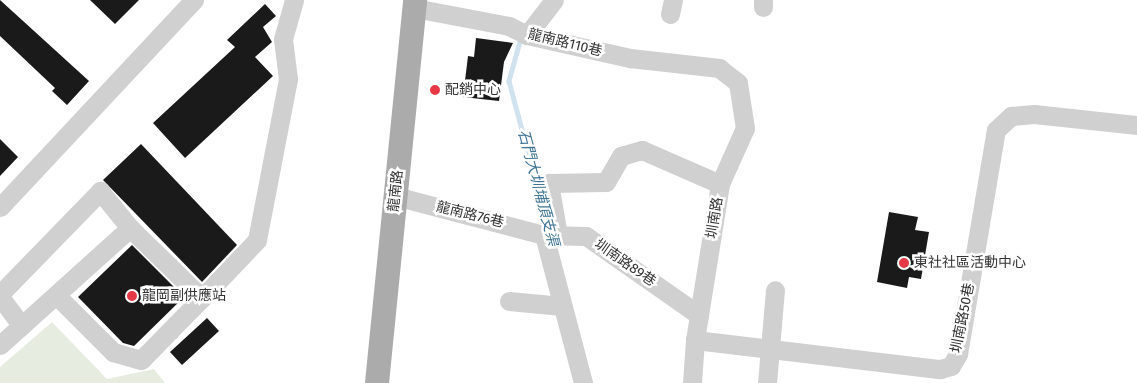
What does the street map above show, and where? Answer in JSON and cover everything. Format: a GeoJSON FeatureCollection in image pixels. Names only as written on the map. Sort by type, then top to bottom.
{"type":"FeatureCollection","features":[{"type":"Feature","properties":{"kind":"main road","name":"龍南路"},"geometry":{"type":"LineString","coordinates":[[377,383],[414,4]]}},
{"type":"Feature","properties":{"kind":"lane"},"geometry":{"type":"LineString","coordinates":[[0,207],[194,0]]}},
{"type":"Feature","properties":{"kind":"lane"},"geometry":{"type":"LineString","coordinates":[[56,295],[113,352],[141,360],[257,240],[288,79],[283,40],[294,0]]}},
{"type":"Feature","properties":{"kind":"lane"},"geometry":{"type":"LineString","coordinates":[[527,36],[554,0]]}},
{"type":"Feature","properties":{"kind":"lane","name":"龍南路110巷"},"geometry":{"type":"LineString","coordinates":[[414,4],[509,26],[527,36],[630,58],[719,68]]}},
{"type":"Feature","properties":{"kind":"lane","name":"圳南路"},"geometry":{"type":"LineString","coordinates":[[692,383],[695,340],[720,184],[746,128],[738,83],[719,68]]}},
{"type":"Feature","properties":{"kind":"lane","name":"圳南路50巷"},"geometry":{"type":"LineString","coordinates":[[695,340],[770,346],[940,369],[951,366],[958,354],[996,130],[1011,116],[1034,114],[1137,124]]}},
{"type":"Feature","properties":{"kind":"lane"},"geometry":{"type":"LineString","coordinates":[[583,383],[562,306],[551,235],[548,183],[606,182],[621,156],[642,150],[720,184]]}},
{"type":"Feature","properties":{"kind":"lane"},"geometry":{"type":"LineString","coordinates":[[22,326],[0,296],[100,192],[130,228],[202,298]]}},
{"type":"Feature","properties":{"kind":"lane","name":"龍南路76巷"},"geometry":{"type":"LineString","coordinates":[[395,196],[551,235]]}},
{"type":"Feature","properties":{"kind":"lane"},"geometry":{"type":"LineString","coordinates":[[0,345],[130,228]]}},
{"type":"Feature","properties":{"kind":"lane","name":"圳南路89巷"},"geometry":{"type":"LineString","coordinates":[[551,235],[586,236],[699,315]]}},
{"type":"Feature","properties":{"kind":"lane"},"geometry":{"type":"LineString","coordinates":[[767,383],[775,290]]}},
{"type":"Feature","properties":{"kind":"lane"},"geometry":{"type":"LineString","coordinates":[[509,301],[562,306]]}},
{"type":"Feature","properties":{"kind":"shaded area"},"geometry":{"type":"Polygon","coordinates":[[[52,322],[107,379],[154,369],[165,383],[0,383],[0,367],[52,322]]]}},
{"type":"Feature","properties":{"kind":"building"},"geometry":{"type":"Polygon","coordinates":[[[0,0],[89,81],[67,105],[52,91],[55,88],[0,36],[0,0]]]}},
{"type":"Feature","properties":{"kind":"building"},"geometry":{"type":"Polygon","coordinates":[[[90,0],[139,0],[115,24],[90,0]]]}},
{"type":"Feature","properties":{"kind":"building"},"geometry":{"type":"Polygon","coordinates":[[[265,4],[276,16],[263,27],[272,42],[255,57],[273,76],[185,158],[153,123],[235,47],[227,40],[265,4]]]}},
{"type":"Feature","properties":{"kind":"building"},"geometry":{"type":"Polygon","coordinates":[[[476,38],[513,43],[504,62],[499,101],[463,97],[468,56],[474,57],[476,38]]]}},
{"type":"Feature","properties":{"kind":"building"},"geometry":{"type":"Polygon","coordinates":[[[0,139],[18,157],[0,176],[0,139]]]}},
{"type":"Feature","properties":{"kind":"building"},"geometry":{"type":"Polygon","coordinates":[[[141,144],[237,245],[202,282],[103,180],[141,144]]]}},
{"type":"Feature","properties":{"kind":"building","name":"東社社區活動中心"},"geometry":{"type":"Polygon","coordinates":[[[889,212],[918,217],[915,230],[929,232],[921,279],[909,277],[907,288],[877,282],[889,212]]]}},
{"type":"Feature","properties":{"kind":"building","name":"龍岡副供應站"},"geometry":{"type":"Polygon","coordinates":[[[132,245],[184,297],[134,346],[123,343],[78,297],[132,245]]]}},
{"type":"Feature","properties":{"kind":"building"},"geometry":{"type":"Polygon","coordinates":[[[207,318],[219,331],[182,365],[170,352],[207,318]]]}},
{"type":"Feature","properties":{"kind":"waterway","name":"石門大圳埔頂支渠"},"geometry":{"type":"LineString","coordinates":[[521,38],[509,81],[547,223]]}},
{"type":"Feature","properties":{"kind":"place","name":"配銷中心"},"geometry":{"type":"Point","coordinates":[435,90]}},
{"type":"Feature","properties":{"kind":"place","name":"東社社區活動中心"},"geometry":{"type":"Point","coordinates":[904,263]}},
{"type":"Feature","properties":{"kind":"place","name":"龍岡副供應站"},"geometry":{"type":"Point","coordinates":[132,296]}}]}
